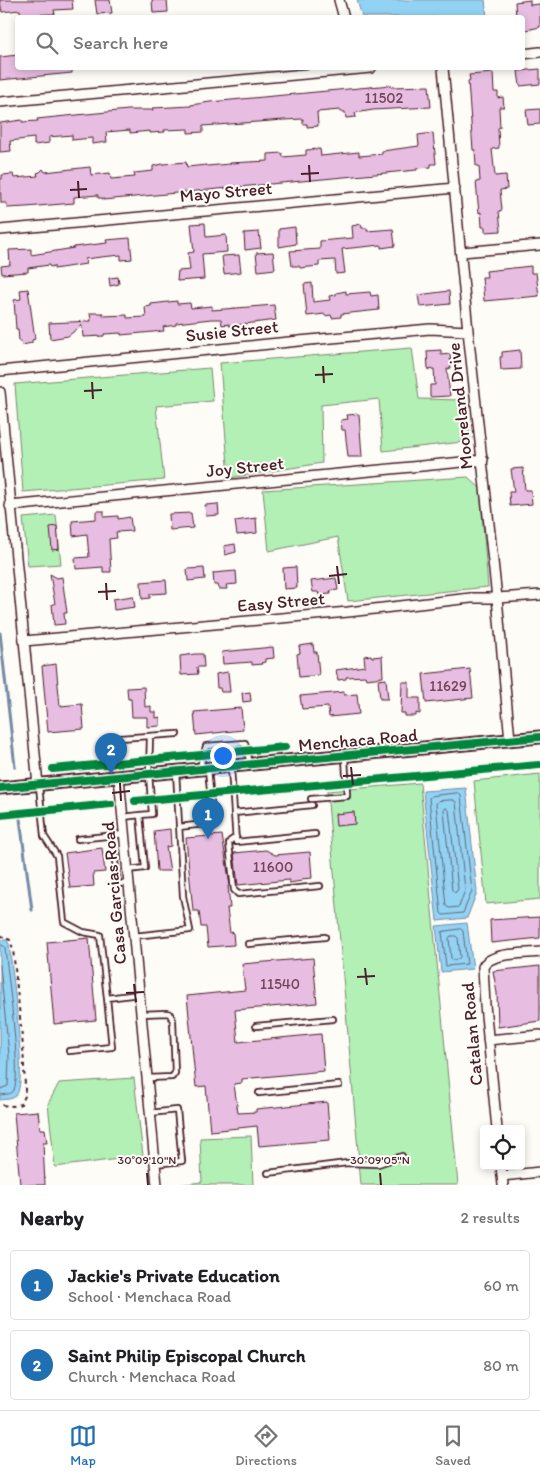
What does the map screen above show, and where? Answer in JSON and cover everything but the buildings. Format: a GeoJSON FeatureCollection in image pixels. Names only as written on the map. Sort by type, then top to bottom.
{"type":"FeatureCollection","features":[{"type":"Feature","properties":{"kind":"main road","name":"Menchaca Road"},"geometry":{"type":"LineString","coordinates":[[0,788],[540,737]]}},
{"type":"Feature","properties":{"kind":"street"},"geometry":{"type":"LineString","coordinates":[[339,0],[343,15]]}},
{"type":"Feature","properties":{"kind":"street"},"geometry":{"type":"LineString","coordinates":[[525,54],[540,52]]}},
{"type":"Feature","properties":{"kind":"street"},"geometry":{"type":"LineString","coordinates":[[0,102],[328,70]]}},
{"type":"Feature","properties":{"kind":"street","name":"Mooreland Drive"},"geometry":{"type":"LineString","coordinates":[[443,70],[468,331],[498,598],[510,740]]}},
{"type":"Feature","properties":{"kind":"street","name":"Mayo Street"},"geometry":{"type":"LineString","coordinates":[[0,230],[455,188]]}},
{"type":"Feature","properties":{"kind":"street"},"geometry":{"type":"LineString","coordinates":[[462,252],[540,245]]}},
{"type":"Feature","properties":{"kind":"street","name":"Susie Street"},"geometry":{"type":"LineString","coordinates":[[0,371],[430,329],[468,331]]}},
{"type":"Feature","properties":{"kind":"street"},"geometry":{"type":"LineString","coordinates":[[0,392],[38,785]]}},
{"type":"Feature","properties":{"kind":"street","name":"Joy Street"},"geometry":{"type":"LineString","coordinates":[[10,506],[483,460]]}},
{"type":"Feature","properties":{"kind":"street","name":"Easy Street"},"geometry":{"type":"LineString","coordinates":[[24,641],[348,612],[471,598],[540,595]]}},
{"type":"Feature","properties":{"kind":"street","name":"Casa Garcias Road"},"geometry":{"type":"LineString","coordinates":[[119,777],[157,1185]]}},
{"type":"Feature","properties":{"kind":"street","name":"Catalan Road"},"geometry":{"type":"LineString","coordinates":[[497,1125],[482,972],[485,963],[498,956],[540,952]]}},
{"type":"Feature","properties":{"kind":"street"},"geometry":{"type":"LineString","coordinates":[[488,1040],[540,1035]]}},
{"type":"Feature","properties":{"kind":"street"},"geometry":{"type":"LineString","coordinates":[[502,1176],[540,1172]]}},
{"type":"Feature","properties":{"kind":"lane"},"geometry":{"type":"LineString","coordinates":[[120,738],[177,734]]}},
{"type":"Feature","properties":{"kind":"lane"},"geometry":{"type":"LineString","coordinates":[[123,817],[152,814],[149,774],[150,736]]}},
{"type":"Feature","properties":{"kind":"lane"},"geometry":{"type":"LineString","coordinates":[[179,826],[213,823],[204,769],[206,746],[245,743],[250,765]]}},
{"type":"Feature","properties":{"kind":"lane"},"geometry":{"type":"LineString","coordinates":[[311,799],[347,796],[344,756]]}},
{"type":"Feature","properties":{"kind":"lane"},"geometry":{"type":"LineString","coordinates":[[231,766],[236,842],[314,834]]}},
{"type":"Feature","properties":{"kind":"lane"},"geometry":{"type":"LineString","coordinates":[[134,936],[190,930],[183,896],[176,771]]}},
{"type":"Feature","properties":{"kind":"lane"},"geometry":{"type":"LineString","coordinates":[[38,785],[44,836],[57,856],[64,922],[83,932],[100,935],[112,1047],[69,1051]]}},
{"type":"Feature","properties":{"kind":"lane"},"geometry":{"type":"LineString","coordinates":[[234,814],[312,805]]}},
{"type":"Feature","properties":{"kind":"lane"},"geometry":{"type":"LineString","coordinates":[[128,870],[145,868],[140,815]]}},
{"type":"Feature","properties":{"kind":"lane"},"geometry":{"type":"LineString","coordinates":[[78,839],[125,834]]}},
{"type":"Feature","properties":{"kind":"lane"},"geometry":{"type":"LineString","coordinates":[[236,837],[229,844],[234,890],[238,894],[320,886]]}},
{"type":"Feature","properties":{"kind":"lane"},"geometry":{"type":"LineString","coordinates":[[114,853],[118,884],[129,883]]}},
{"type":"Feature","properties":{"kind":"lane"},"geometry":{"type":"LineString","coordinates":[[248,944],[325,937]]}},
{"type":"Feature","properties":{"kind":"lane"},"geometry":{"type":"LineString","coordinates":[[107,998],[139,994]]}},
{"type":"Feature","properties":{"kind":"lane"},"geometry":{"type":"LineString","coordinates":[[141,1014],[166,1013],[170,1014],[173,1021],[175,1073],[172,1077],[147,1078]]}},
{"type":"Feature","properties":{"kind":"lane"},"geometry":{"type":"LineString","coordinates":[[256,1026],[333,1019]]}},
{"type":"Feature","properties":{"kind":"lane"},"geometry":{"type":"LineString","coordinates":[[259,1093],[339,1085]]}},
{"type":"Feature","properties":{"kind":"lane"},"geometry":{"type":"LineString","coordinates":[[150,1113],[177,1110],[182,1161],[155,1164]]}},
{"type":"Feature","properties":{"kind":"lane"},"geometry":{"type":"LineString","coordinates":[[268,1173],[347,1164],[378,1164],[402,1156]]}},
{"type":"Feature","properties":{"kind":"path"},"geometry":{"type":"LineString","coordinates":[[0,935],[10,940],[14,949],[23,1047],[25,1096],[21,1104],[13,1106],[0,1105]]}},
{"type":"Feature","properties":{"kind":"green space"},"geometry":{"type":"Polygon","coordinates":[[[412,348],[419,399],[464,400],[471,441],[383,451],[379,399],[321,405],[322,463],[229,478],[220,363],[412,348]]]}},
{"type":"Feature","properties":{"kind":"green space"},"geometry":{"type":"Polygon","coordinates":[[[210,368],[213,401],[156,406],[164,480],[23,492],[15,384],[210,368]]]}},
{"type":"Feature","properties":{"kind":"green space"},"geometry":{"type":"Polygon","coordinates":[[[468,477],[480,488],[488,587],[348,601],[338,537],[269,551],[263,490],[468,477]]]}},
{"type":"Feature","properties":{"kind":"green space"},"geometry":{"type":"Polygon","coordinates":[[[56,515],[61,564],[28,566],[23,518],[56,515]]]}},
{"type":"Feature","properties":{"kind":"green space"},"geometry":{"type":"Polygon","coordinates":[[[540,774],[540,899],[486,904],[474,781],[540,774]]]}},
{"type":"Feature","properties":{"kind":"green space"},"geometry":{"type":"Polygon","coordinates":[[[420,783],[458,1185],[361,1185],[327,791],[420,783]]]}},
{"type":"Feature","properties":{"kind":"green space"},"geometry":{"type":"Polygon","coordinates":[[[134,1078],[143,1156],[55,1167],[48,1104],[59,1083],[134,1078]]]}},
{"type":"Feature","properties":{"kind":"green space"},"geometry":{"type":"Polygon","coordinates":[[[251,1136],[253,1185],[177,1185],[202,1182],[200,1138],[251,1136]]]}},
{"type":"Feature","properties":{"kind":"water"},"geometry":{"type":"Polygon","coordinates":[[[357,0],[485,0],[487,15],[361,15],[357,0]]]}},
{"type":"Feature","properties":{"kind":"water"},"geometry":{"type":"Polygon","coordinates":[[[466,788],[477,892],[467,918],[437,921],[423,791],[466,788]]]}},
{"type":"Feature","properties":{"kind":"water"},"geometry":{"type":"Polygon","coordinates":[[[467,923],[473,969],[441,972],[436,926],[467,923]]]}},
{"type":"Feature","properties":{"kind":"water"},"geometry":{"type":"Polygon","coordinates":[[[0,940],[7,940],[9,944],[20,1046],[20,1084],[16,1096],[0,1100],[0,940]]]}},
{"type":"Feature","properties":{"kind":"waterway"},"geometry":{"type":"LineString","coordinates":[[0,633],[15,767]]}},
{"type":"Feature","properties":{"kind":"waterway"},"geometry":{"type":"LineString","coordinates":[[20,819],[32,910]]}},
{"type":"Feature","properties":{"kind":"cycle path"},"geometry":{"type":"LineString","coordinates":[[0,788],[540,737]]}},
{"type":"Feature","properties":{"kind":"cycle path"},"geometry":{"type":"LineString","coordinates":[[53,769],[285,747]]}},
{"type":"Feature","properties":{"kind":"cycle path"},"geometry":{"type":"LineString","coordinates":[[135,801],[539,765]]}},
{"type":"Feature","properties":{"kind":"cycle path"},"geometry":{"type":"LineString","coordinates":[[0,815],[111,804]]}},
{"type":"Feature","properties":{"kind":"place","name":"Saint Philip Episcopal Church"},"geometry":{"type":"Point","coordinates":[111,774]}},
{"type":"Feature","properties":{"kind":"place","name":"Jackie's Private Education"},"geometry":{"type":"Point","coordinates":[208,839]}}]}
